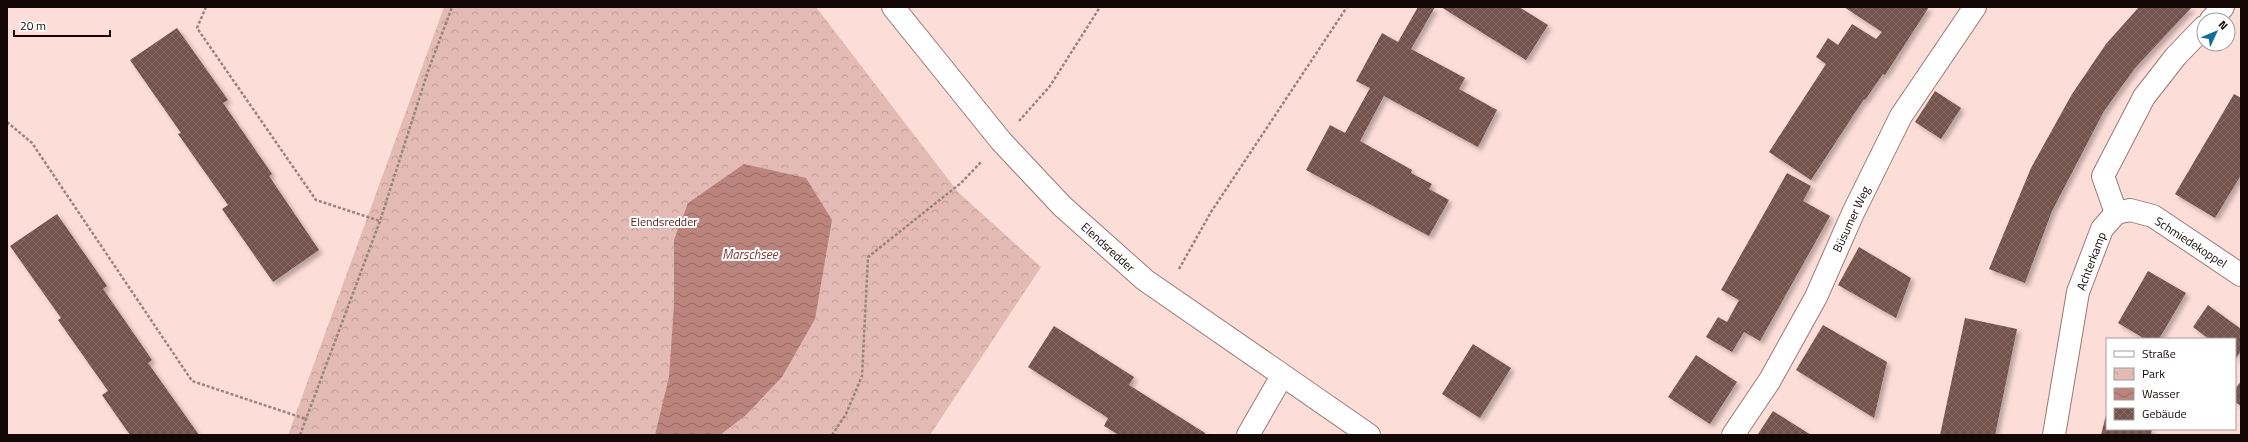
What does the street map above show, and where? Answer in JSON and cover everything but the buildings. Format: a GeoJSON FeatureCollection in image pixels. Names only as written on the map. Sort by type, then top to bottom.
{"type":"FeatureCollection","features":[{"type":"Feature","properties":{"kind":"street","name":"Elendsredder"},"geometry":{"type":"LineString","coordinates":[[893,7],[1001,141],[1062,206],[1145,280],[1369,435]]}},
{"type":"Feature","properties":{"kind":"street","name":"Büsumer Weg"},"geometry":{"type":"LineString","coordinates":[[1733,435],[1770,380],[1816,297],[1853,213],[1901,116],[1975,7]]}},
{"type":"Feature","properties":{"kind":"street"},"geometry":{"type":"LineString","coordinates":[[2116,213],[2103,176],[2144,97],[2176,56],[2196,35]]}},
{"type":"Feature","properties":{"kind":"street","name":"Schmiedekoppel"},"geometry":{"type":"LineString","coordinates":[[2116,213],[2130,210],[2154,216],[2241,275]]}},
{"type":"Feature","properties":{"kind":"street","name":"Achterkamp"},"geometry":{"type":"LineString","coordinates":[[2054,435],[2078,292],[2102,229],[2116,213]]}},
{"type":"Feature","properties":{"kind":"street"},"geometry":{"type":"LineString","coordinates":[[1248,435],[1282,376]]}},
{"type":"Feature","properties":{"kind":"path"},"geometry":{"type":"LineString","coordinates":[[206,7],[197,28],[316,200],[380,221]]}},
{"type":"Feature","properties":{"kind":"path"},"geometry":{"type":"LineString","coordinates":[[300,435],[380,221],[428,71],[452,7]]}},
{"type":"Feature","properties":{"kind":"path"},"geometry":{"type":"LineString","coordinates":[[832,435],[846,414],[862,376],[868,257],[961,183],[1001,141],[1050,86],[1100,7]]}},
{"type":"Feature","properties":{"kind":"path"},"geometry":{"type":"LineString","coordinates":[[1190,249],[1211,212],[1347,7]]}},
{"type":"Feature","properties":{"kind":"path"},"geometry":{"type":"LineString","coordinates":[[7,122],[32,143],[192,381],[306,419]]}},
{"type":"Feature","properties":{"kind":"green space","name":"Elendsredder"},"geometry":{"type":"Polygon","coordinates":[[[444,7],[816,7],[958,192],[1041,267],[930,435],[288,435],[444,7]]]}},
{"type":"Feature","properties":{"kind":"water","name":"Marschsee"},"geometry":{"type":"Polygon","coordinates":[[[744,164],[806,178],[832,220],[815,319],[782,377],[746,415],[720,435],[655,435],[669,377],[674,305],[674,240],[688,203],[744,164]]]}}]}
